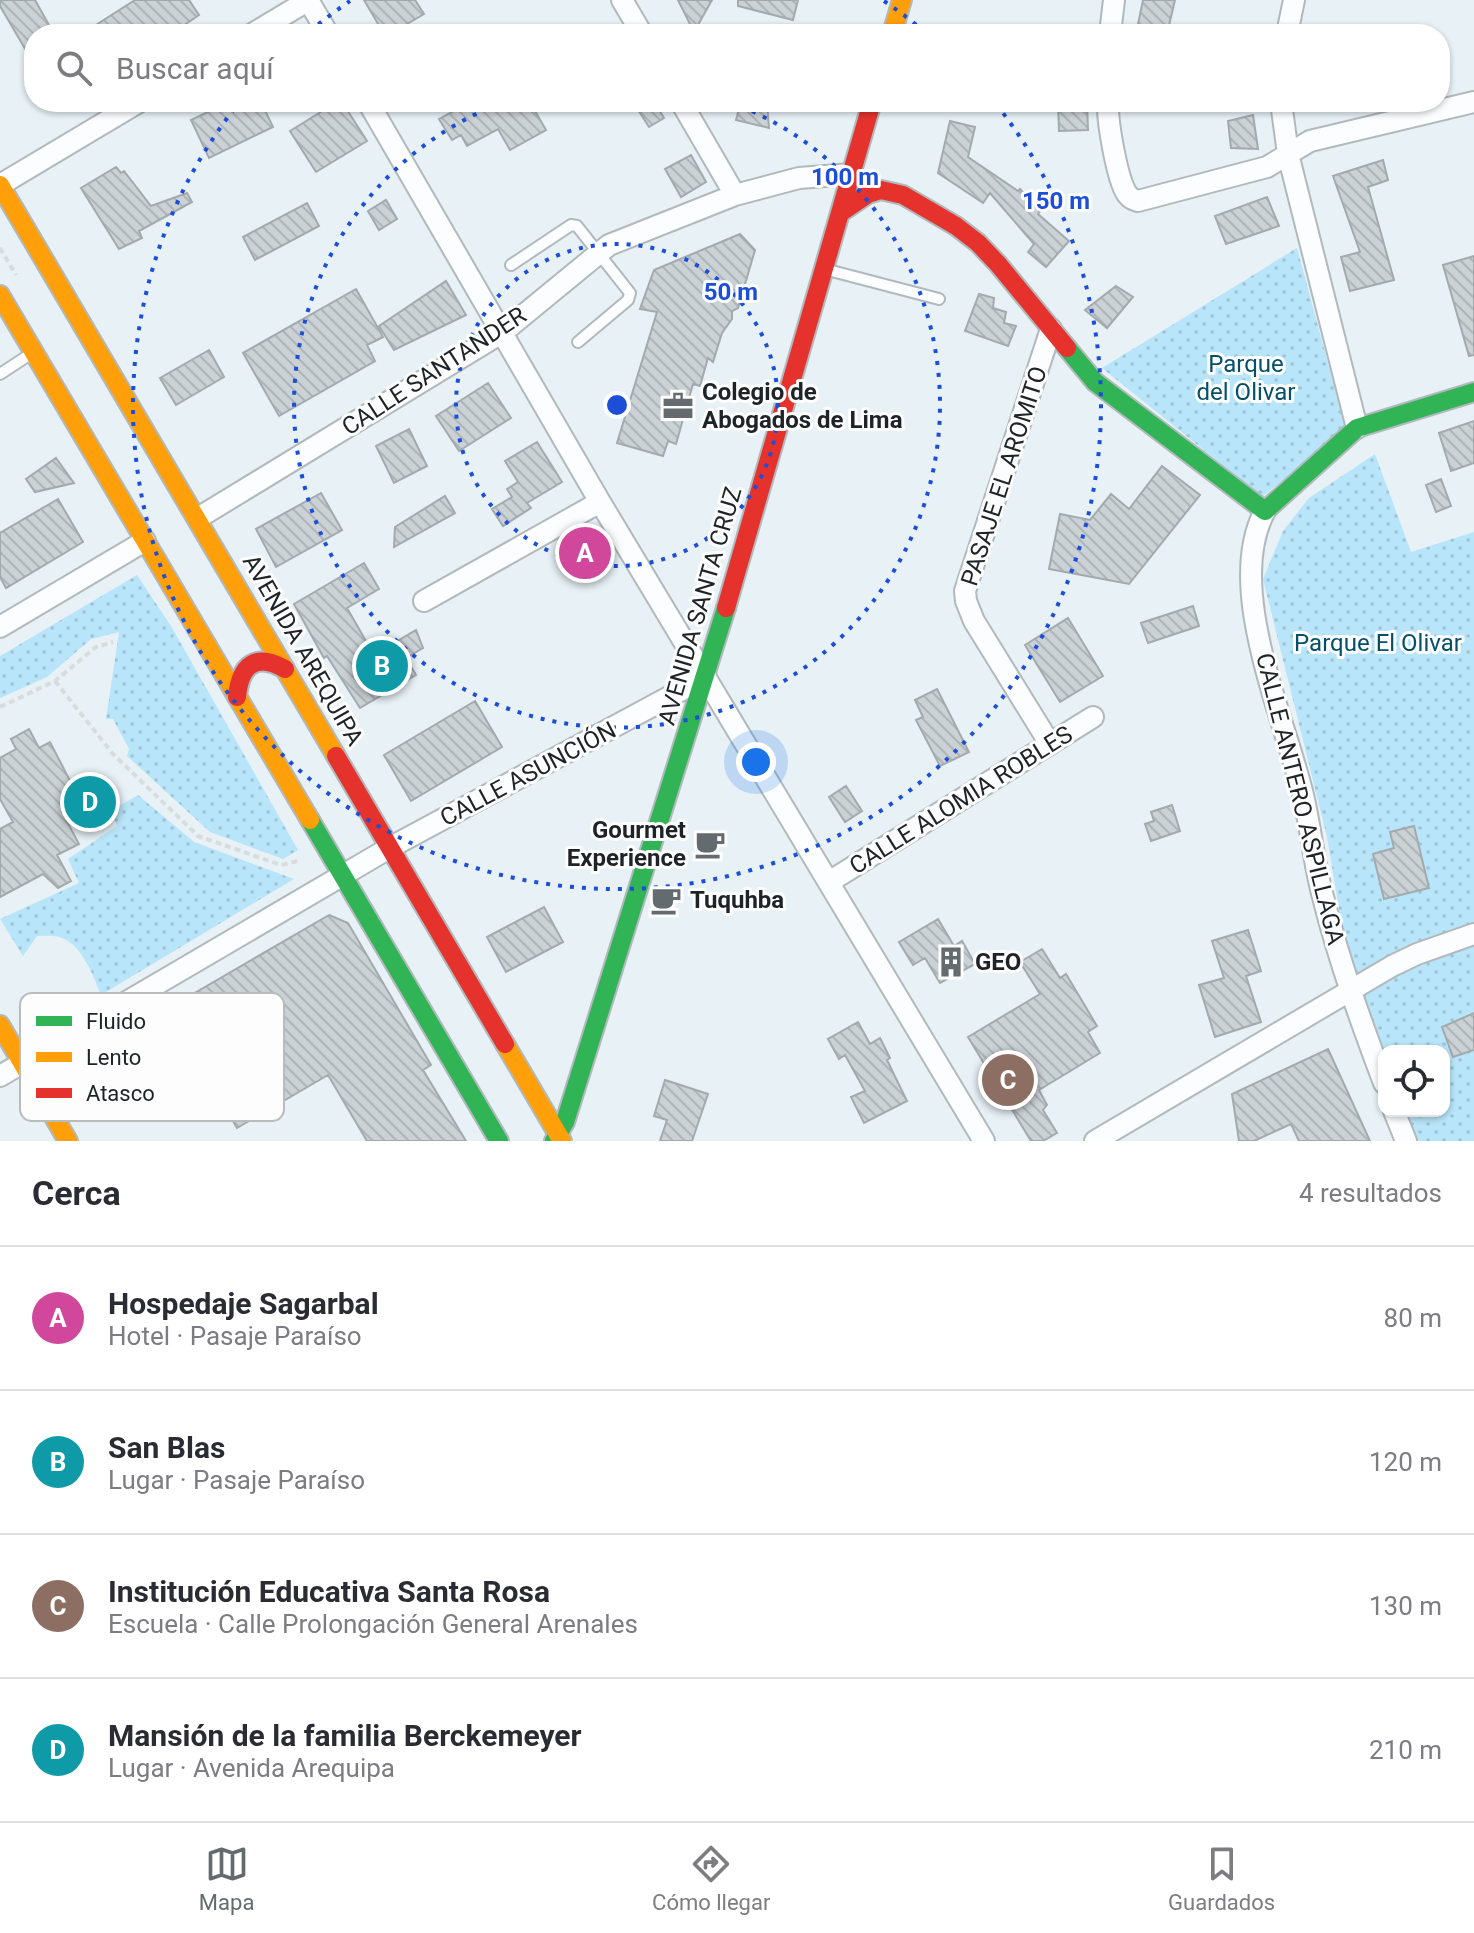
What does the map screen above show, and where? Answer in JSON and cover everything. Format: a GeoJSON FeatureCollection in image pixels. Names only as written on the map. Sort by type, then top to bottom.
{"type":"FeatureCollection","features":[{"type":"Feature","properties":{"kind":"main road"},"geometry":{"type":"LineString","coordinates":[[895,24],[902,0]]}},
{"type":"Feature","properties":{"kind":"main road","name":"AVENIDA SANTA CRUZ"},"geometry":{"type":"LineString","coordinates":[[561,1136],[706,677],[869,112]]}},
{"type":"Feature","properties":{"kind":"main road","name":"AVENIDA AREQUIPA"},"geometry":{"type":"LineString","coordinates":[[0,185],[561,1136]]}},
{"type":"Feature","properties":{"kind":"main road"},"geometry":{"type":"LineString","coordinates":[[840,213],[868,194],[881,190],[903,195],[956,226],[978,243],[1106,392],[1265,511],[1357,428],[1474,392]]}},
{"type":"Feature","properties":{"kind":"main road"},"geometry":{"type":"LineString","coordinates":[[0,295],[499,1141]]}},
{"type":"Feature","properties":{"kind":"main road"},"geometry":{"type":"LineString","coordinates":[[237,697],[237,681],[245,668],[253,663],[273,661],[285,669]]}},
{"type":"Feature","properties":{"kind":"main road"},"geometry":{"type":"LineString","coordinates":[[0,1025],[20,1060]]}},
{"type":"Feature","properties":{"kind":"main road"},"geometry":{"type":"LineString","coordinates":[[56,1121],[68,1141]]}},
{"type":"Feature","properties":{"kind":"street"},"geometry":{"type":"LineString","coordinates":[[268,24],[308,0],[322,24]]}},
{"type":"Feature","properties":{"kind":"street"},"geometry":{"type":"LineString","coordinates":[[622,0],[636,24]]}},
{"type":"Feature","properties":{"kind":"street"},"geometry":{"type":"LineString","coordinates":[[1111,24],[1114,0]]}},
{"type":"Feature","properties":{"kind":"street"},"geometry":{"type":"LineString","coordinates":[[1289,24],[1294,0]]}},
{"type":"Feature","properties":{"kind":"street"},"geometry":{"type":"LineString","coordinates":[[1450,108],[1474,102]]}},
{"type":"Feature","properties":{"kind":"street"},"geometry":{"type":"LineString","coordinates":[[0,185],[122,112]]}},
{"type":"Feature","properties":{"kind":"street"},"geometry":{"type":"LineString","coordinates":[[374,112],[600,502],[984,1141]]}},
{"type":"Feature","properties":{"kind":"street"},"geometry":{"type":"LineString","coordinates":[[687,112],[735,195]]}},
{"type":"Feature","properties":{"kind":"street"},"geometry":{"type":"LineString","coordinates":[[1109,112],[1113,146],[1125,191],[1133,199],[1144,201],[1267,167],[1310,141],[1432,112]]}},
{"type":"Feature","properties":{"kind":"street"},"geometry":{"type":"LineString","coordinates":[[1282,112],[1288,154],[1357,428]]}},
{"type":"Feature","properties":{"kind":"street","name":"CALLE SANTANDER"},"geometry":{"type":"LineString","coordinates":[[198,518],[503,332],[609,245],[735,195],[799,178],[852,174]]}},
{"type":"Feature","properties":{"kind":"street","name":"PASAJE EL AROMITO"},"geometry":{"type":"LineString","coordinates":[[1050,744],[974,621],[965,591],[1051,329]]}},
{"type":"Feature","properties":{"kind":"street"},"geometry":{"type":"LineString","coordinates":[[424,601],[600,502]]}},
{"type":"Feature","properties":{"kind":"street","name":"CALLE ANTERO ASPILLAGA"},"geometry":{"type":"LineString","coordinates":[[1265,511],[1254,535],[1250,576],[1264,660],[1303,795],[1322,895],[1349,991],[1378,1067]]}},
{"type":"Feature","properties":{"kind":"street"},"geometry":{"type":"LineString","coordinates":[[0,627],[145,541]]}},
{"type":"Feature","properties":{"kind":"street","name":"CALLE ASUNCIÓN"},"geometry":{"type":"LineString","coordinates":[[143,993],[391,847],[706,677]]}},
{"type":"Feature","properties":{"kind":"street","name":"CALLE ALOMIA ROBLES"},"geometry":{"type":"LineString","coordinates":[[829,882],[1093,717]]}},
{"type":"Feature","properties":{"kind":"street"},"geometry":{"type":"LineString","coordinates":[[1095,1141],[1349,991],[1417,954],[1474,934]]}},
{"type":"Feature","properties":{"kind":"street","name":"CALLE ASUNCIÓN"},"geometry":{"type":"LineString","coordinates":[[0,1076],[20,1064]]}},
{"type":"Feature","properties":{"kind":"street"},"geometry":{"type":"LineString","coordinates":[[1396,1117],[1406,1141]]}},
{"type":"Feature","properties":{"kind":"lane"},"geometry":{"type":"LineString","coordinates":[[511,265],[571,225],[577,226],[630,293],[628,300],[578,342]]}},
{"type":"Feature","properties":{"kind":"lane"},"geometry":{"type":"LineString","coordinates":[[823,269],[939,299]]}},
{"type":"Feature","properties":{"kind":"lane"},"geometry":{"type":"LineString","coordinates":[[0,374],[34,352]]}},
{"type":"Feature","properties":{"kind":"path"},"geometry":{"type":"LineString","coordinates":[[0,707],[55,681],[96,647],[113,642]]}},
{"type":"Feature","properties":{"kind":"path"},"geometry":{"type":"LineString","coordinates":[[55,681],[113,754],[198,836],[281,865],[298,861]]}},
{"type":"Feature","properties":{"kind":"green space","name":"Parque del Olivar"},"geometry":{"type":"Polygon","coordinates":[[[1297,248],[1346,430],[1262,497],[1102,368],[1297,248]]]}},
{"type":"Feature","properties":{"kind":"green space","name":"Parque El Olivar"},"geometry":{"type":"Polygon","coordinates":[[[1375,454],[1411,552],[1474,532],[1474,1141],[1406,1141],[1396,1117],[1450,1117],[1450,1045],[1378,1045],[1378,1063],[1346,951],[1327,837],[1263,579],[1283,531],[1309,498],[1375,454]]]}},
{"type":"Feature","properties":{"kind":"green space"},"geometry":{"type":"Polygon","coordinates":[[[137,575],[171,626],[298,850],[283,859],[210,832],[127,756],[129,749],[113,719],[106,719],[119,632],[91,639],[47,677],[0,698],[0,656],[137,575]]]}},
{"type":"Feature","properties":{"kind":"green space"},"geometry":{"type":"Polygon","coordinates":[[[138,795],[194,842],[294,879],[100,993],[76,947],[56,936],[37,936],[23,956],[0,919],[79,883],[68,859],[117,826],[111,811],[138,795]]]}},
{"type":"Feature","properties":{"kind":"building"},"geometry":{"type":"Polygon","coordinates":[[[0,0],[35,0],[48,24],[24,24],[24,47],[0,6],[0,0]]]}},
{"type":"Feature","properties":{"kind":"building"},"geometry":{"type":"Polygon","coordinates":[[[135,0],[189,0],[199,15],[186,24],[98,24],[135,0]]]}},
{"type":"Feature","properties":{"kind":"building"},"geometry":{"type":"Polygon","coordinates":[[[364,0],[415,0],[424,14],[407,24],[378,24],[364,0]]]}},
{"type":"Feature","properties":{"kind":"building"},"geometry":{"type":"Polygon","coordinates":[[[678,0],[712,0],[698,24],[690,24],[678,0]]]}},
{"type":"Feature","properties":{"kind":"building"},"geometry":{"type":"Polygon","coordinates":[[[738,0],[798,0],[793,20],[738,6],[738,0]]]}},
{"type":"Feature","properties":{"kind":"building"},"geometry":{"type":"Polygon","coordinates":[[[1143,0],[1175,0],[1169,24],[1138,24],[1143,0]]]}},
{"type":"Feature","properties":{"kind":"building"},"geometry":{"type":"Polygon","coordinates":[[[208,112],[266,112],[273,127],[209,158],[191,120],[208,112]]]}},
{"type":"Feature","properties":{"kind":"building"},"geometry":{"type":"Polygon","coordinates":[[[321,112],[348,112],[367,141],[316,172],[290,131],[321,112]]]}},
{"type":"Feature","properties":{"kind":"building"},"geometry":{"type":"Polygon","coordinates":[[[452,112],[536,112],[546,130],[510,150],[498,129],[467,146],[461,135],[452,140],[439,119],[452,112]]]}},
{"type":"Feature","properties":{"kind":"building"},"geometry":{"type":"Polygon","coordinates":[[[639,112],[660,112],[664,118],[649,127],[639,112]]]}},
{"type":"Feature","properties":{"kind":"building"},"geometry":{"type":"Polygon","coordinates":[[[738,112],[768,112],[769,128],[736,120],[738,112]]]}},
{"type":"Feature","properties":{"kind":"building"},"geometry":{"type":"Polygon","coordinates":[[[1058,112],[1087,112],[1088,130],[1059,131],[1058,112]]]}},
{"type":"Feature","properties":{"kind":"building"},"geometry":{"type":"Polygon","coordinates":[[[1253,115],[1258,149],[1231,148],[1228,121],[1253,115]]]}},
{"type":"Feature","properties":{"kind":"building"},"geometry":{"type":"Polygon","coordinates":[[[950,121],[975,127],[968,157],[1018,191],[1020,189],[1040,211],[1038,214],[1069,241],[1046,267],[1028,252],[1034,244],[990,193],[983,203],[938,173],[950,121]]]}},
{"type":"Feature","properties":{"kind":"building"},"geometry":{"type":"Polygon","coordinates":[[[691,155],[706,182],[681,197],[665,169],[691,155]]]}},
{"type":"Feature","properties":{"kind":"building"},"geometry":{"type":"Polygon","coordinates":[[[1383,160],[1388,180],[1368,187],[1394,280],[1350,291],[1341,257],[1360,252],[1333,176],[1383,160]]]}},
{"type":"Feature","properties":{"kind":"building"},"geometry":{"type":"Polygon","coordinates":[[[116,167],[121,173],[124,171],[151,206],[187,193],[192,202],[139,231],[142,238],[119,249],[81,188],[116,167]]]}},
{"type":"Feature","properties":{"kind":"building"},"geometry":{"type":"Polygon","coordinates":[[[1267,197],[1279,226],[1226,244],[1215,216],[1267,197]]]}},
{"type":"Feature","properties":{"kind":"building"},"geometry":{"type":"Polygon","coordinates":[[[386,200],[397,219],[379,230],[368,211],[386,200]]]}},
{"type":"Feature","properties":{"kind":"building"},"geometry":{"type":"Polygon","coordinates":[[[307,203],[319,226],[255,260],[243,237],[307,203]]]}},
{"type":"Feature","properties":{"kind":"building"},"geometry":{"type":"Polygon","coordinates":[[[740,234],[755,250],[738,308],[732,311],[732,319],[722,333],[713,362],[708,358],[700,386],[693,384],[676,444],[668,441],[663,456],[617,443],[657,312],[640,309],[654,270],[740,234]]]}},
{"type":"Feature","properties":{"kind":"building"},"geometry":{"type":"Polygon","coordinates":[[[1474,256],[1474,355],[1469,356],[1443,265],[1474,256]]]}},
{"type":"Feature","properties":{"kind":"building"},"geometry":{"type":"Polygon","coordinates":[[[446,281],[466,315],[394,350],[379,326],[446,281]]]}},
{"type":"Feature","properties":{"kind":"building"},"geometry":{"type":"Polygon","coordinates":[[[1116,286],[1133,297],[1107,328],[1085,310],[1116,286]]]}},
{"type":"Feature","properties":{"kind":"building"},"geometry":{"type":"Polygon","coordinates":[[[356,289],[383,337],[367,345],[375,361],[279,416],[243,353],[356,289]]]}},
{"type":"Feature","properties":{"kind":"building"},"geometry":{"type":"Polygon","coordinates":[[[979,294],[994,298],[993,308],[1006,312],[1004,323],[1016,326],[1008,346],[965,331],[979,294]]]}},
{"type":"Feature","properties":{"kind":"building"},"geometry":{"type":"Polygon","coordinates":[[[209,350],[224,377],[176,405],[160,378],[209,350]]]}},
{"type":"Feature","properties":{"kind":"building"},"geometry":{"type":"Polygon","coordinates":[[[488,383],[511,418],[459,451],[436,416],[488,383]]]}},
{"type":"Feature","properties":{"kind":"building"},"geometry":{"type":"Polygon","coordinates":[[[1474,421],[1474,463],[1451,471],[1439,433],[1474,421]]]}},
{"type":"Feature","properties":{"kind":"building"},"geometry":{"type":"Polygon","coordinates":[[[409,429],[427,466],[394,483],[376,446],[409,429]]]}},
{"type":"Feature","properties":{"kind":"building"},"geometry":{"type":"Polygon","coordinates":[[[537,442],[562,482],[527,503],[531,508],[503,526],[492,509],[512,497],[507,489],[518,482],[505,461],[537,442]]]}},
{"type":"Feature","properties":{"kind":"building"},"geometry":{"type":"Polygon","coordinates":[[[56,458],[74,483],[35,492],[26,479],[56,458]]]}},
{"type":"Feature","properties":{"kind":"building"},"geometry":{"type":"Polygon","coordinates":[[[1162,466],[1200,495],[1129,584],[1049,569],[1060,514],[1090,520],[1111,494],[1129,509],[1162,466]]]}},
{"type":"Feature","properties":{"kind":"building"},"geometry":{"type":"Polygon","coordinates":[[[1441,479],[1451,506],[1436,512],[1426,485],[1441,479]]]}},
{"type":"Feature","properties":{"kind":"building"},"geometry":{"type":"Polygon","coordinates":[[[321,493],[342,530],[276,567],[256,529],[321,493]]]}},
{"type":"Feature","properties":{"kind":"building"},"geometry":{"type":"Polygon","coordinates":[[[445,496],[455,513],[394,547],[395,527],[445,496]]]}},
{"type":"Feature","properties":{"kind":"building"},"geometry":{"type":"Polygon","coordinates":[[[58,499],[83,542],[6,588],[0,577],[0,533],[58,499]]]}},
{"type":"Feature","properties":{"kind":"building"},"geometry":{"type":"Polygon","coordinates":[[[364,563],[379,589],[347,608],[374,655],[416,630],[423,648],[406,658],[416,675],[360,708],[327,656],[324,658],[294,604],[364,563]]]}},
{"type":"Feature","properties":{"kind":"building"},"geometry":{"type":"Polygon","coordinates":[[[1193,606],[1199,626],[1148,643],[1141,623],[1193,606]]]}},
{"type":"Feature","properties":{"kind":"building"},"geometry":{"type":"Polygon","coordinates":[[[1068,618],[1103,676],[1060,702],[1025,645],[1068,618]]]}},
{"type":"Feature","properties":{"kind":"building"},"geometry":{"type":"Polygon","coordinates":[[[937,689],[969,752],[940,766],[916,720],[923,717],[915,700],[937,689]]]}},
{"type":"Feature","properties":{"kind":"building"},"geometry":{"type":"Polygon","coordinates":[[[475,701],[502,747],[411,801],[384,755],[475,701]]]}},
{"type":"Feature","properties":{"kind":"building"},"geometry":{"type":"Polygon","coordinates":[[[29,729],[39,748],[50,742],[81,802],[62,812],[79,844],[57,855],[71,881],[58,888],[43,874],[0,897],[0,829],[13,822],[0,799],[0,758],[16,749],[11,739],[29,729]]]}},
{"type":"Feature","properties":{"kind":"building"},"geometry":{"type":"Polygon","coordinates":[[[846,786],[862,811],[845,822],[829,797],[846,786]]]}},
{"type":"Feature","properties":{"kind":"building"},"geometry":{"type":"Polygon","coordinates":[[[1172,805],[1180,831],[1151,841],[1145,824],[1154,821],[1151,812],[1172,805]]]}},
{"type":"Feature","properties":{"kind":"building"},"geometry":{"type":"Polygon","coordinates":[[[1414,826],[1429,888],[1384,899],[1373,854],[1394,848],[1390,832],[1414,826]]]}},
{"type":"Feature","properties":{"kind":"building"},"geometry":{"type":"Polygon","coordinates":[[[544,907],[563,942],[506,972],[487,937],[544,907]]]}},
{"type":"Feature","properties":{"kind":"building"},"geometry":{"type":"Polygon","coordinates":[[[329,915],[348,923],[431,1065],[423,1070],[466,1141],[367,1141],[328,1075],[284,1101],[284,993],[195,993],[329,915]]]}},
{"type":"Feature","properties":{"kind":"building"},"geometry":{"type":"Polygon","coordinates":[[[938,919],[954,946],[962,941],[975,964],[940,983],[925,958],[913,965],[899,942],[938,919]]]}},
{"type":"Feature","properties":{"kind":"building"},"geometry":{"type":"Polygon","coordinates":[[[1248,930],[1261,971],[1246,976],[1261,1022],[1215,1037],[1199,985],[1224,978],[1212,941],[1248,930]]]}},
{"type":"Feature","properties":{"kind":"building"},"geometry":{"type":"Polygon","coordinates":[[[1042,949],[1060,978],[1066,974],[1097,1026],[1088,1032],[1100,1053],[1039,1090],[1047,1105],[1043,1110],[1057,1133],[1043,1141],[1031,1141],[968,1037],[1040,994],[1020,962],[1042,949]]]}},
{"type":"Feature","properties":{"kind":"building"},"geometry":{"type":"Polygon","coordinates":[[[1474,1013],[1474,1050],[1453,1057],[1442,1027],[1474,1013]]]}},
{"type":"Feature","properties":{"kind":"building"},"geometry":{"type":"Polygon","coordinates":[[[858,1022],[870,1044],[880,1038],[907,1101],[864,1123],[851,1097],[865,1091],[845,1055],[839,1059],[828,1039],[858,1022]]]}},
{"type":"Feature","properties":{"kind":"building"},"geometry":{"type":"Polygon","coordinates":[[[1328,1049],[1370,1141],[1299,1141],[1291,1124],[1254,1141],[1239,1141],[1232,1094],[1328,1049]]]}},
{"type":"Feature","properties":{"kind":"building"},"geometry":{"type":"Polygon","coordinates":[[[665,1080],[708,1094],[692,1141],[660,1141],[667,1120],[654,1116],[665,1080]]]}},
{"type":"Feature","properties":{"kind":"building"},"geometry":{"type":"Polygon","coordinates":[[[233,1121],[249,1121],[237,1128],[233,1121]]]}},
{"type":"Feature","properties":{"kind":"traffic: fast"},"geometry":{"type":"LineString","coordinates":[[1067,348],[1095,382],[1265,511],[1357,428],[1474,392]]}},
{"type":"Feature","properties":{"kind":"traffic: fast"},"geometry":{"type":"LineString","coordinates":[[554,1141],[565,1122],[726,608]]}},
{"type":"Feature","properties":{"kind":"traffic: fast"},"geometry":{"type":"LineString","coordinates":[[310,820],[499,1141]]}},
{"type":"Feature","properties":{"kind":"traffic: slow"},"geometry":{"type":"LineString","coordinates":[[895,24],[902,0]]}},
{"type":"Feature","properties":{"kind":"traffic: slow"},"geometry":{"type":"LineString","coordinates":[[0,185],[336,756]]}},
{"type":"Feature","properties":{"kind":"traffic: slow"},"geometry":{"type":"LineString","coordinates":[[0,295],[310,820]]}},
{"type":"Feature","properties":{"kind":"traffic: slow"},"geometry":{"type":"LineString","coordinates":[[0,1025],[20,1059]]}},
{"type":"Feature","properties":{"kind":"traffic: slow"},"geometry":{"type":"LineString","coordinates":[[505,1044],[562,1141]]}},
{"type":"Feature","properties":{"kind":"traffic: slow"},"geometry":{"type":"LineString","coordinates":[[56,1121],[68,1141]]}},
{"type":"Feature","properties":{"kind":"traffic: jam"},"geometry":{"type":"LineString","coordinates":[[726,608],[869,112]]}},
{"type":"Feature","properties":{"kind":"traffic: jam"},"geometry":{"type":"LineString","coordinates":[[840,213],[868,194],[881,190],[903,195],[956,226],[998,264],[1067,348]]}},
{"type":"Feature","properties":{"kind":"traffic: jam"},"geometry":{"type":"LineString","coordinates":[[237,697],[242,677],[251,665],[266,662],[285,669]]}},
{"type":"Feature","properties":{"kind":"traffic: jam"},"geometry":{"type":"LineString","coordinates":[[336,756],[505,1044]]}},
{"type":"Feature","properties":{"kind":"place","name":"Colegio de Abogados de Lima"},"geometry":{"type":"Point","coordinates":[678,406]}},
{"type":"Feature","properties":{"kind":"place","name":"Hospedaje Sagarbal"},"geometry":{"type":"Point","coordinates":[585,553]}},
{"type":"Feature","properties":{"kind":"place","name":"San Blas"},"geometry":{"type":"Point","coordinates":[382,666]}},
{"type":"Feature","properties":{"kind":"place","name":"Mansión de la familia Berckemeyer"},"geometry":{"type":"Point","coordinates":[90,802]}},
{"type":"Feature","properties":{"kind":"place","name":"Gourmet Experience"},"geometry":{"type":"Point","coordinates":[710,844]}},
{"type":"Feature","properties":{"kind":"place","name":"Tuquhba"},"geometry":{"type":"Point","coordinates":[666,900]}},
{"type":"Feature","properties":{"kind":"place","name":"GEO"},"geometry":{"type":"Point","coordinates":[951,962]}},
{"type":"Feature","properties":{"kind":"place","name":"Institución Educativa Santa Rosa"},"geometry":{"type":"Point","coordinates":[1008,1080]}}]}
